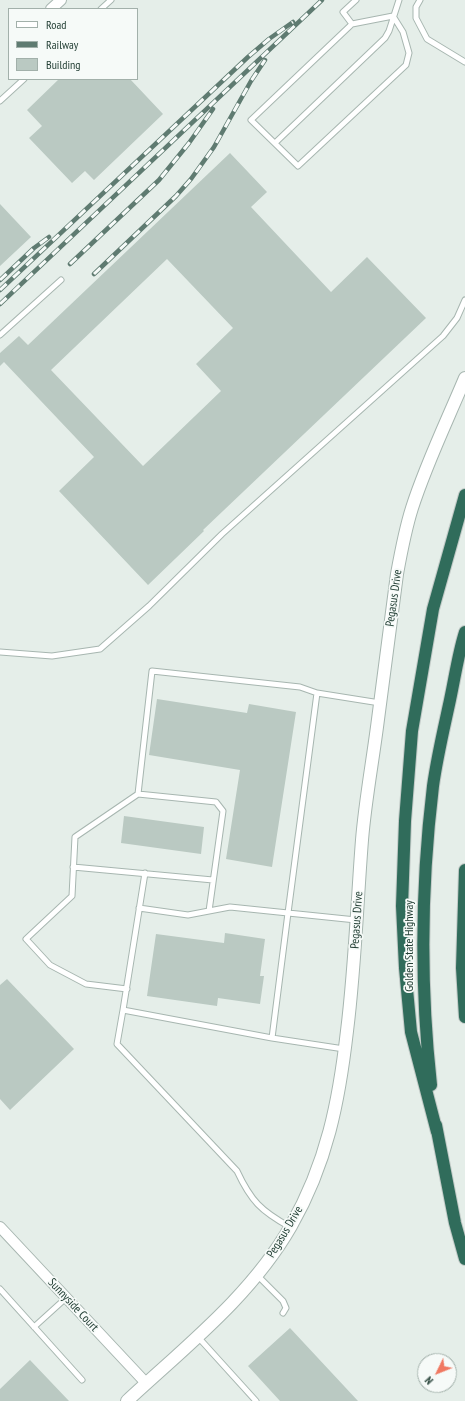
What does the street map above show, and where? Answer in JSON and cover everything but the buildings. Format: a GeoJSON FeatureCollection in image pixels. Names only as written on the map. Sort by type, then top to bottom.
{"type":"FeatureCollection","features":[{"type":"Feature","properties":{"kind":"highway"},"geometry":{"type":"LineString","coordinates":[[437,1132],[411,1032],[405,968],[402,906],[404,821],[412,731],[433,609],[465,495]]}},
{"type":"Feature","properties":{"kind":"highway","name":"Golden State Highway"},"geometry":{"type":"LineString","coordinates":[[465,632],[445,720],[433,784],[423,900],[423,968],[426,1032],[437,1132],[455,1222],[465,1259]]}},
{"type":"Feature","properties":{"kind":"highway"},"geometry":{"type":"LineString","coordinates":[[465,870],[462,968],[465,1017]]}},
{"type":"Feature","properties":{"kind":"street"},"geometry":{"type":"LineString","coordinates":[[52,8],[60,0]]}},
{"type":"Feature","properties":{"kind":"street","name":"Pegasus Drive"},"geometry":{"type":"LineString","coordinates":[[126,1401],[197,1336],[245,1289],[257,1275],[273,1254],[290,1227],[314,1180],[323,1156],[331,1130],[338,1097],[345,1049],[352,984],[362,838],[396,574],[403,541],[422,477],[465,378]]}},
{"type":"Feature","properties":{"kind":"street","name":"Sunnyside Court"},"geometry":{"type":"LineString","coordinates":[[0,1227],[146,1383]]}},
{"type":"Feature","properties":{"kind":"lane"},"geometry":{"type":"LineString","coordinates":[[102,8],[111,0]]}},
{"type":"Feature","properties":{"kind":"lane"},"geometry":{"type":"LineString","coordinates":[[352,24],[343,12],[356,0]]}},
{"type":"Feature","properties":{"kind":"lane"},"geometry":{"type":"LineString","coordinates":[[275,143],[385,38],[389,31],[399,0]]}},
{"type":"Feature","properties":{"kind":"lane"},"geometry":{"type":"LineString","coordinates":[[420,0],[416,7],[416,18],[427,39],[465,62]]}},
{"type":"Feature","properties":{"kind":"lane"},"geometry":{"type":"LineString","coordinates":[[393,16],[403,32],[409,53],[406,65],[298,166],[251,120],[352,24],[393,16]]}},
{"type":"Feature","properties":{"kind":"lane"},"geometry":{"type":"LineString","coordinates":[[0,101],[23,80]]}},
{"type":"Feature","properties":{"kind":"lane"},"geometry":{"type":"LineString","coordinates":[[0,335],[61,280]]}},
{"type":"Feature","properties":{"kind":"lane"},"geometry":{"type":"LineString","coordinates":[[0,652],[52,656],[100,649],[149,606],[222,534],[443,336],[457,318],[465,300]]}},
{"type":"Feature","properties":{"kind":"lane"},"geometry":{"type":"LineString","coordinates":[[138,794],[152,671],[300,687],[317,693],[380,704]]}},
{"type":"Feature","properties":{"kind":"lane"},"geometry":{"type":"LineString","coordinates":[[272,1038],[317,693]]}},
{"type":"Feature","properties":{"kind":"lane"},"geometry":{"type":"LineString","coordinates":[[127,989],[86,984],[50,965],[26,939],[72,896],[74,837],[138,794],[216,802],[223,811],[209,910]]}},
{"type":"Feature","properties":{"kind":"lane"},"geometry":{"type":"LineString","coordinates":[[73,867],[213,880]]}},
{"type":"Feature","properties":{"kind":"lane"},"geometry":{"type":"LineString","coordinates":[[145,874],[117,1044],[237,1171],[246,1191],[259,1206],[277,1220],[290,1227]]}},
{"type":"Feature","properties":{"kind":"lane"},"geometry":{"type":"LineString","coordinates":[[140,908],[188,915],[230,907],[357,920]]}},
{"type":"Feature","properties":{"kind":"lane"},"geometry":{"type":"LineString","coordinates":[[123,1010],[272,1038],[345,1049]]}},
{"type":"Feature","properties":{"kind":"lane"},"geometry":{"type":"LineString","coordinates":[[257,1275],[283,1301],[286,1308],[283,1313]]}},
{"type":"Feature","properties":{"kind":"lane"},"geometry":{"type":"LineString","coordinates":[[0,1290],[82,1380]]}},
{"type":"Feature","properties":{"kind":"lane"},"geometry":{"type":"LineString","coordinates":[[34,1327],[66,1298]]}},
{"type":"Feature","properties":{"kind":"lane"},"geometry":{"type":"LineString","coordinates":[[197,1336],[256,1401]]}},
{"type":"Feature","properties":{"kind":"railway"},"geometry":{"type":"LineString","coordinates":[[0,304],[322,0]]}},
{"type":"Feature","properties":{"kind":"railway"},"geometry":{"type":"LineString","coordinates":[[0,290],[248,57],[269,39],[293,22]]}},
{"type":"Feature","properties":{"kind":"railway"},"geometry":{"type":"LineString","coordinates":[[94,274],[176,196],[191,179],[214,147],[251,81],[265,60]]}},
{"type":"Feature","properties":{"kind":"railway"},"geometry":{"type":"LineString","coordinates":[[70,264],[159,180],[189,143],[213,109]]}},
{"type":"Feature","properties":{"kind":"railway"},"geometry":{"type":"LineString","coordinates":[[0,280],[34,248],[49,237]]}}]}
